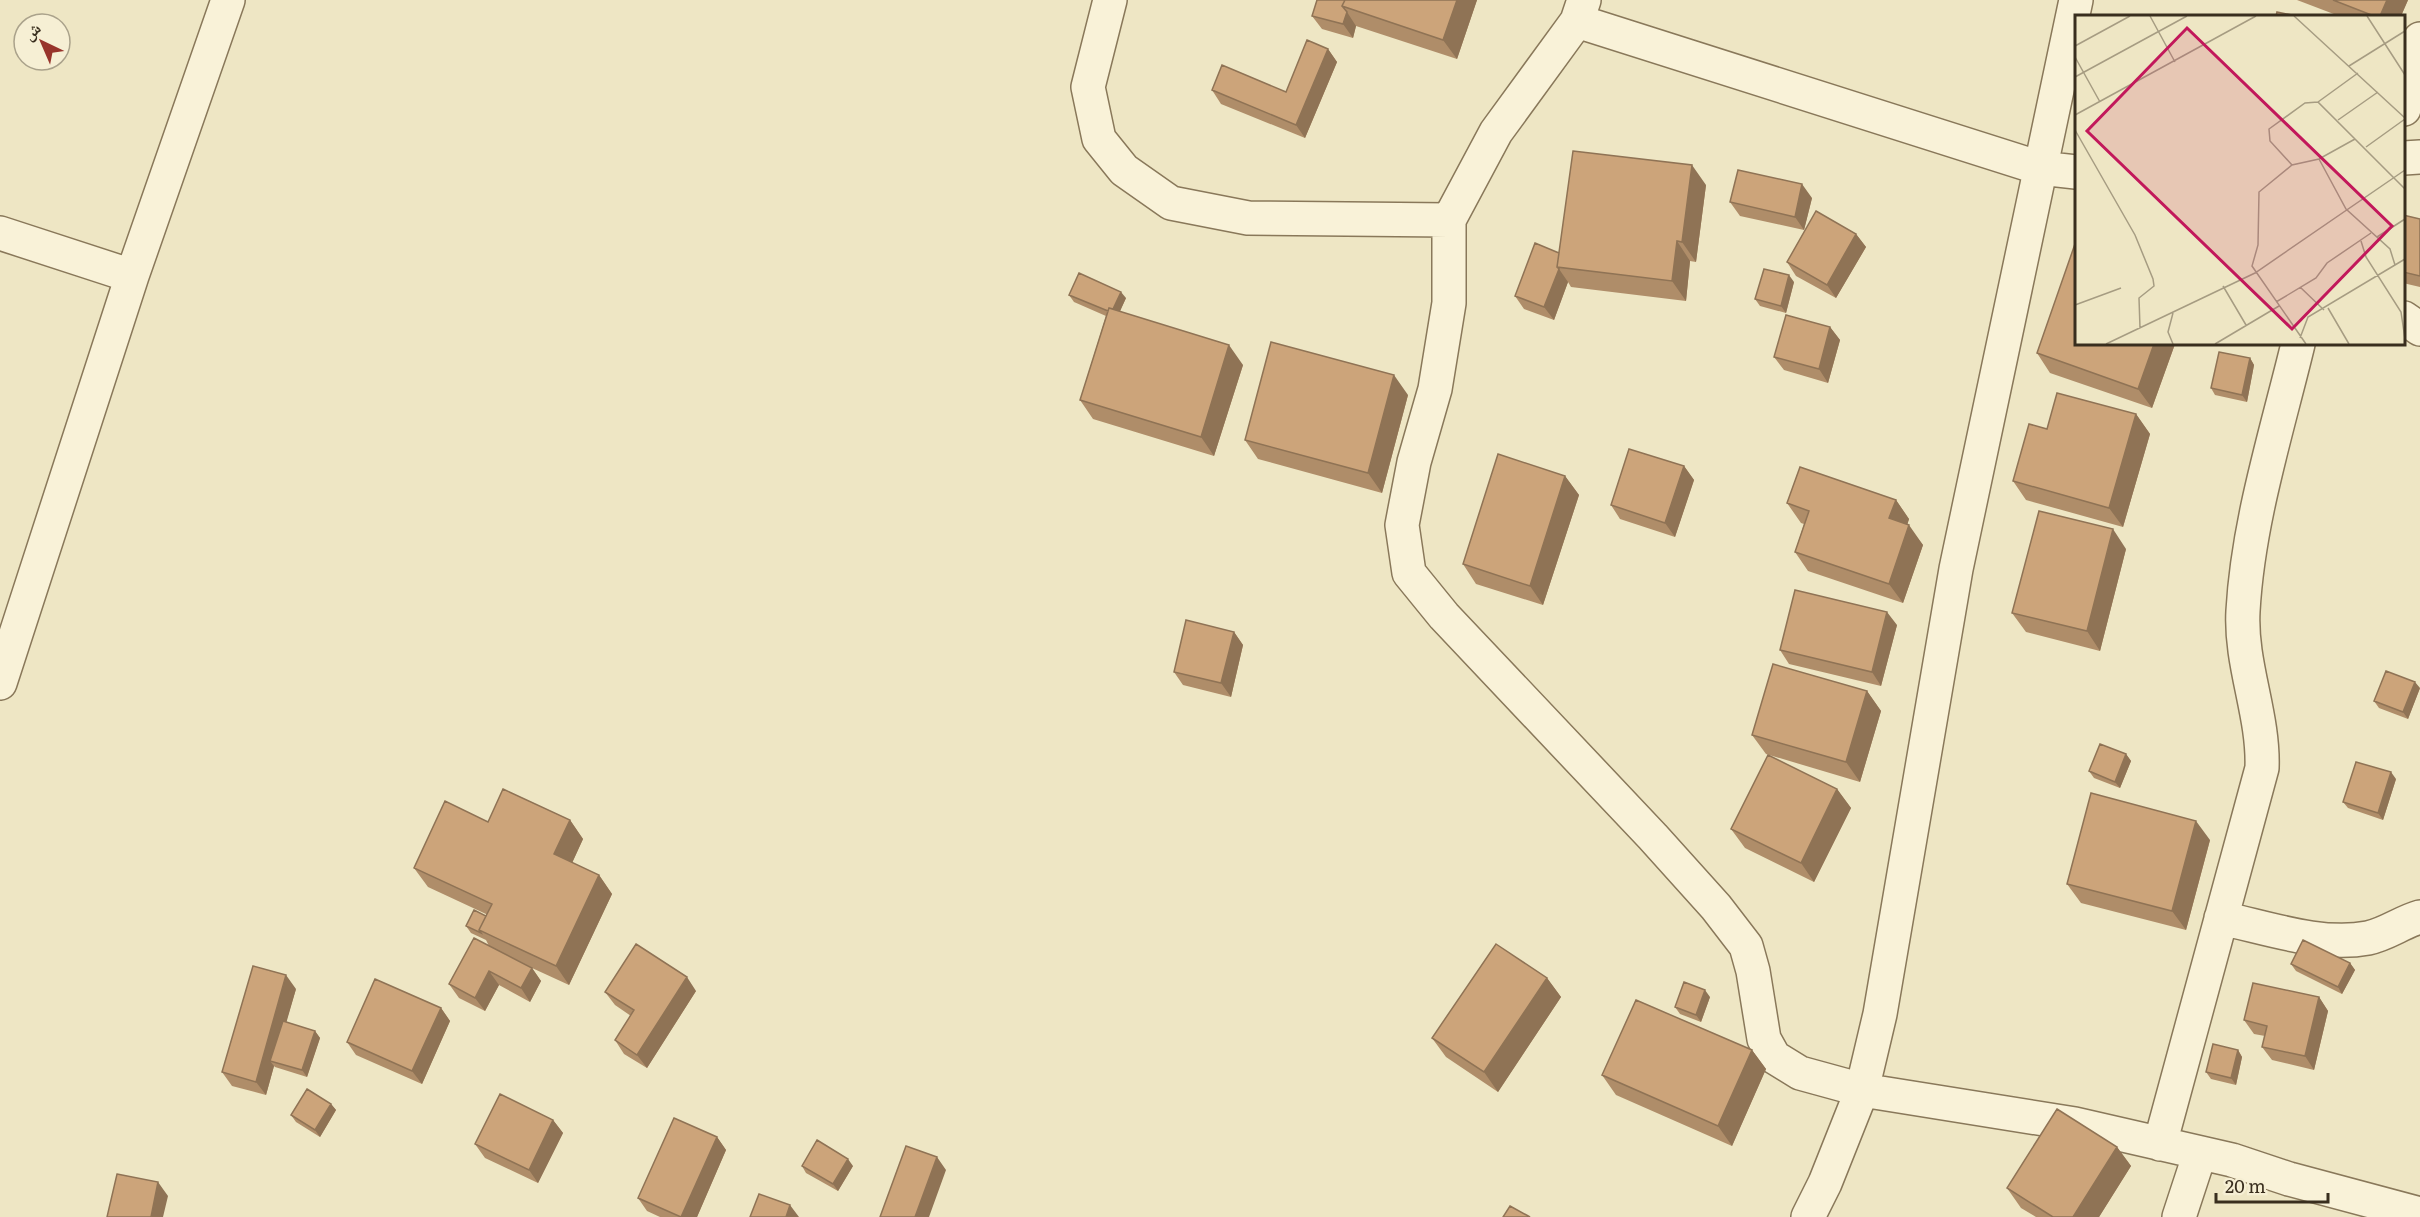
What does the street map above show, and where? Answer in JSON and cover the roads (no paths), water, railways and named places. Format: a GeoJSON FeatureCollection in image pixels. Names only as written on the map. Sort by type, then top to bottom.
{"type":"FeatureCollection","features":[{"type":"Feature","properties":{"kind":"street"},"geometry":{"type":"LineString","coordinates":[[0,683],[132,276],[228,0]]}},
{"type":"Feature","properties":{"kind":"street"},"geometry":{"type":"LineString","coordinates":[[1110,0],[1088,87],[1099,139],[1124,170],[1171,203],[1248,218],[1449,220]]}},
{"type":"Feature","properties":{"kind":"street"},"geometry":{"type":"LineString","coordinates":[[1808,1217],[1825,1183],[1862,1090],[1880,1014],[1956,569],[2076,0]]}},
{"type":"Feature","properties":{"kind":"street"},"geometry":{"type":"LineString","coordinates":[[2075,172],[2040,168],[1580,11],[1496,132],[1449,220],[1449,303],[1435,389],[1414,462],[1402,525],[1408,573],[1444,616],[1653,837],[1716,907],[1746,946],[1753,971],[1764,1039],[1774,1057],[1800,1073],[1862,1090],[2075,1124],[2200,1153],[2420,1214]]}},
{"type":"Feature","properties":{"kind":"street"},"geometry":{"type":"LineString","coordinates":[[2405,102],[2420,39]]}},
{"type":"Feature","properties":{"kind":"street"},"geometry":{"type":"LineString","coordinates":[[2405,158],[2420,157]]}},
{"type":"Feature","properties":{"kind":"street"},"geometry":{"type":"LineString","coordinates":[[0,233],[132,276]]}},
{"type":"Feature","properties":{"kind":"street"},"geometry":{"type":"LineString","coordinates":[[2405,319],[2420,329]]}},
{"type":"Feature","properties":{"kind":"street"},"geometry":{"type":"LineString","coordinates":[[2160,1144],[2262,768],[2263,741],[2246,648],[2243,612],[2256,520],[2298,345]]}},
{"type":"Feature","properties":{"kind":"street"},"geometry":{"type":"LineString","coordinates":[[2222,918],[2322,939],[2342,940],[2384,934],[2420,917]]}},
{"type":"Feature","properties":{"kind":"street"},"geometry":{"type":"LineString","coordinates":[[2179,1217],[2200,1153]]}}]}
